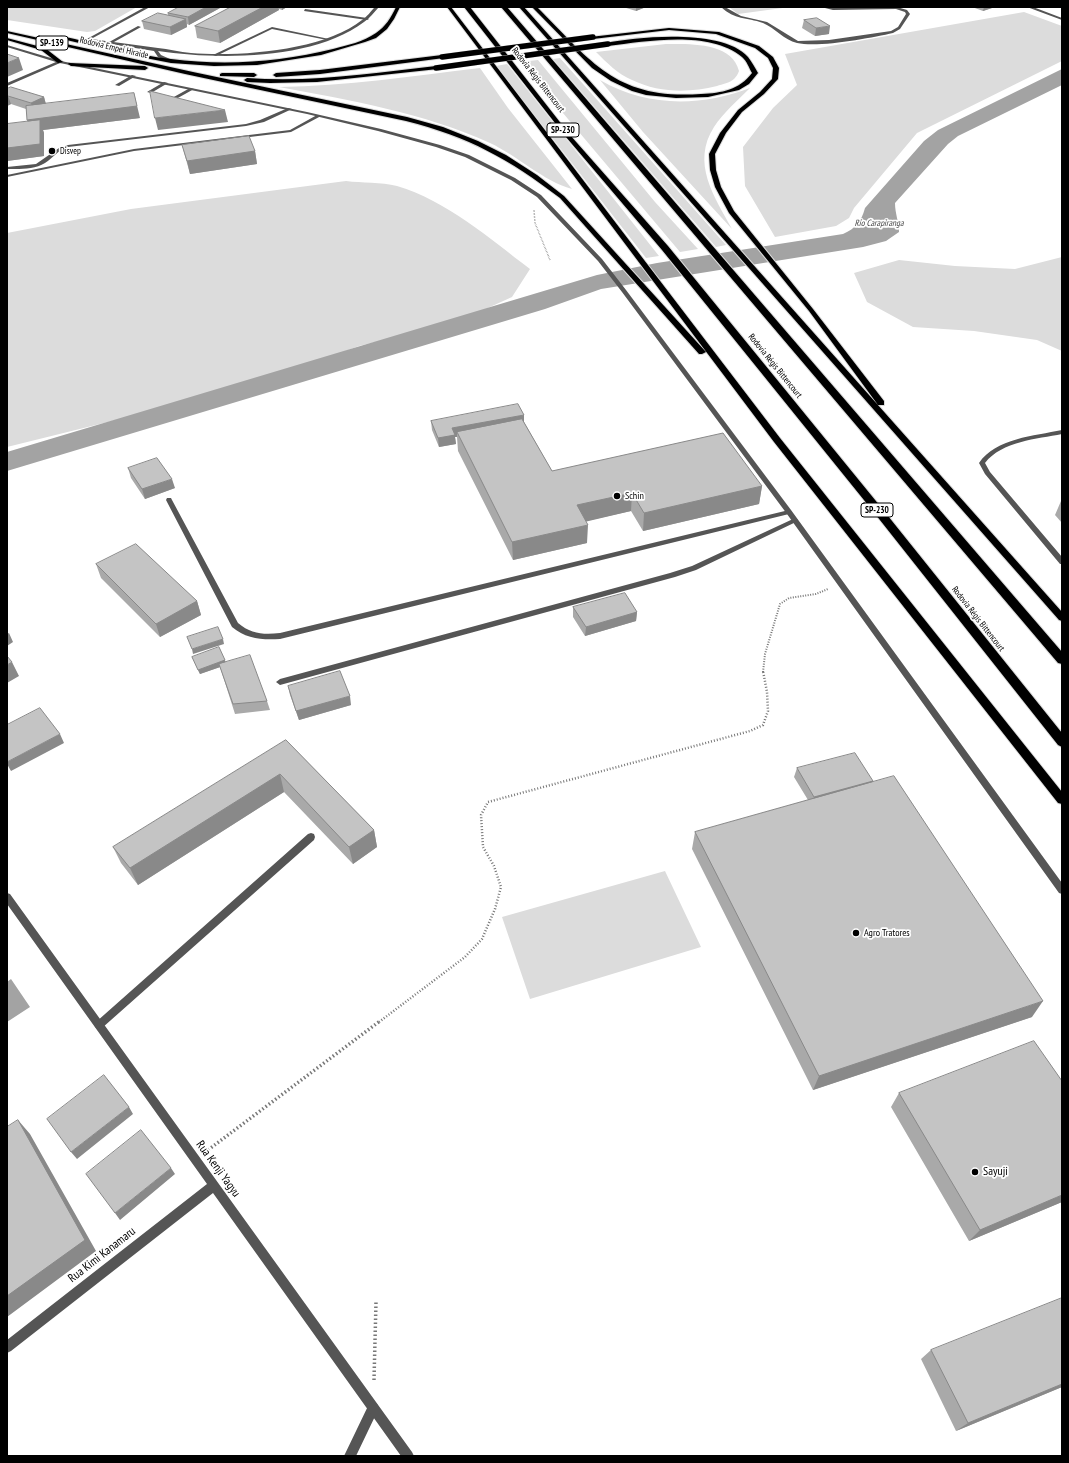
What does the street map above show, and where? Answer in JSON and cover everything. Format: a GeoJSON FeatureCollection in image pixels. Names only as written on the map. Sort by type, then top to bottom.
{"type":"FeatureCollection","features":[{"type":"Feature","properties":{"kind":"highway","name":"Rodovia Régis Bittencourt"},"geometry":{"type":"LineString","coordinates":[[467,7],[568,136],[690,279],[876,508],[1062,742]]}},
{"type":"Feature","properties":{"kind":"highway","name":"Rodovia Régis Bittencourt"},"geometry":{"type":"LineString","coordinates":[[504,7],[1062,660]]}},
{"type":"Feature","properties":{"kind":"main road"},"geometry":{"type":"LineString","coordinates":[[7,28],[85,41],[134,54],[172,61],[206,64],[241,64],[320,54],[354,45],[376,35],[390,23],[398,7]]}},
{"type":"Feature","properties":{"kind":"main road"},"geometry":{"type":"LineString","coordinates":[[449,7],[633,252],[777,440],[1062,800]]}},
{"type":"Feature","properties":{"kind":"main road"},"geometry":{"type":"LineString","coordinates":[[521,7],[1062,618]]}},
{"type":"Feature","properties":{"kind":"main road"},"geometry":{"type":"LineString","coordinates":[[218,75],[252,80],[299,81],[436,68],[608,44],[663,39],[701,39],[716,42],[743,54],[752,63],[754,73],[748,82],[736,89],[700,96],[653,95],[634,90],[604,75],[594,67],[534,7]]}},
{"type":"Feature","properties":{"kind":"main road"},"geometry":{"type":"LineString","coordinates":[[218,75],[270,75],[320,72],[593,37],[669,29],[717,33],[757,47],[770,57],[776,68],[775,79],[762,93],[740,111],[723,133],[712,154],[713,170],[718,187],[731,212],[811,310],[924,461]]}},
{"type":"Feature","properties":{"kind":"main road","name":"Rodovia Empei Hiraide"},"geometry":{"type":"LineString","coordinates":[[7,32],[174,70],[218,75]]}},
{"type":"Feature","properties":{"kind":"main road"},"geometry":{"type":"LineString","coordinates":[[7,38],[43,49],[60,62]]}},
{"type":"Feature","properties":{"kind":"main road"},"geometry":{"type":"LineString","coordinates":[[90,56],[97,53],[104,46]]}},
{"type":"Feature","properties":{"kind":"main road"},"geometry":{"type":"LineString","coordinates":[[71,64],[84,59]]}},
{"type":"Feature","properties":{"kind":"main road"},"geometry":{"type":"LineString","coordinates":[[71,64],[174,70]]}},
{"type":"Feature","properties":{"kind":"main road"},"geometry":{"type":"LineString","coordinates":[[185,72],[407,119],[441,128],[476,142],[517,163],[551,187],[573,209],[725,378],[777,440]]}},
{"type":"Feature","properties":{"kind":"street"},"geometry":{"type":"LineString","coordinates":[[85,41],[148,7]]}},
{"type":"Feature","properties":{"kind":"street"},"geometry":{"type":"LineString","coordinates":[[85,41],[110,42],[143,48],[215,55],[269,52],[306,45],[347,31],[367,19],[377,7]]}},
{"type":"Feature","properties":{"kind":"street"},"geometry":{"type":"LineString","coordinates":[[601,7],[612,7]]}},
{"type":"Feature","properties":{"kind":"street"},"geometry":{"type":"LineString","coordinates":[[724,7],[734,16],[767,23],[792,40],[803,43],[818,43],[892,32],[900,28],[908,14],[906,11],[896,8],[833,9],[823,7]]}},
{"type":"Feature","properties":{"kind":"street"},"geometry":{"type":"LineString","coordinates":[[1029,7],[1062,19]]}},
{"type":"Feature","properties":{"kind":"street"},"geometry":{"type":"LineString","coordinates":[[305,10],[367,19]]}},
{"type":"Feature","properties":{"kind":"street"},"geometry":{"type":"LineString","coordinates":[[104,46],[139,27]]}},
{"type":"Feature","properties":{"kind":"street"},"geometry":{"type":"LineString","coordinates":[[215,55],[272,28],[327,39]]}},
{"type":"Feature","properties":{"kind":"street"},"geometry":{"type":"LineString","coordinates":[[7,46],[60,62],[290,109],[406,136],[467,156],[513,179],[539,196],[600,260],[624,291],[789,512],[1062,890]]}},
{"type":"Feature","properties":{"kind":"street"},"geometry":{"type":"LineString","coordinates":[[157,49],[156,54],[172,61]]}},
{"type":"Feature","properties":{"kind":"street"},"geometry":{"type":"LineString","coordinates":[[7,85],[60,62]]}},
{"type":"Feature","properties":{"kind":"street"},"geometry":{"type":"LineString","coordinates":[[117,85],[134,76]]}},
{"type":"Feature","properties":{"kind":"street"},"geometry":{"type":"LineString","coordinates":[[150,92],[166,83]]}},
{"type":"Feature","properties":{"kind":"street"},"geometry":{"type":"LineString","coordinates":[[174,98],[192,89]]}},
{"type":"Feature","properties":{"kind":"street"},"geometry":{"type":"LineString","coordinates":[[7,168],[40,163],[58,149],[68,146],[246,125],[262,121],[290,109]]}},
{"type":"Feature","properties":{"kind":"street"},"geometry":{"type":"LineString","coordinates":[[7,176],[134,150],[291,131],[318,116]]}},
{"type":"Feature","properties":{"kind":"street"},"geometry":{"type":"LineString","coordinates":[[1062,432],[997,449],[984,458],[982,463],[987,473],[1062,562]]}},
{"type":"Feature","properties":{"kind":"street"},"geometry":{"type":"LineString","coordinates":[[169,500],[236,625],[241,631],[252,636],[261,637],[280,636],[789,512]]}},
{"type":"Feature","properties":{"kind":"street"},"geometry":{"type":"LineString","coordinates":[[280,682],[672,575],[694,568],[795,521]]}},
{"type":"Feature","properties":{"kind":"street"},"geometry":{"type":"LineString","coordinates":[[99,1025],[311,837]]}},
{"type":"Feature","properties":{"kind":"street","name":"Rua Kenji Yagyu"},"geometry":{"type":"LineString","coordinates":[[7,897],[408,1456]]}},
{"type":"Feature","properties":{"kind":"street","name":"Rua Kimi Kanamaru"},"geometry":{"type":"LineString","coordinates":[[7,1346],[214,1185]]}},
{"type":"Feature","properties":{"kind":"street"},"geometry":{"type":"LineString","coordinates":[[350,1456],[374,1408]]}},
{"type":"Feature","properties":{"kind":"path"},"geometry":{"type":"LineString","coordinates":[[539,196],[533,212],[550,260]]}},
{"type":"Feature","properties":{"kind":"path"},"geometry":{"type":"LineString","coordinates":[[196,1160],[465,957],[482,939],[495,909],[501,887],[494,866],[483,847],[481,815],[488,802],[750,731],[763,725],[768,711],[767,692],[763,673],[765,654],[780,604],[789,598],[816,594],[841,584]]}},
{"type":"Feature","properties":{"kind":"path"},"geometry":{"type":"LineString","coordinates":[[374,1408],[376,1302]]}},
{"type":"Feature","properties":{"kind":"shaded area"},"geometry":{"type":"Polygon","coordinates":[[[7,7],[137,7],[95,31],[87,32],[7,20],[7,7]]]}},
{"type":"Feature","properties":{"kind":"shaded area"},"geometry":{"type":"Polygon","coordinates":[[[729,7],[790,7],[738,14],[729,7]]]}},
{"type":"Feature","properties":{"kind":"shaded area"},"geometry":{"type":"Polygon","coordinates":[[[1024,12],[1062,26],[1062,61],[917,133],[854,208],[849,218],[836,226],[775,237],[745,186],[743,147],[773,108],[797,85],[785,54],[1024,12]]]}},
{"type":"Feature","properties":{"kind":"shaded area"},"geometry":{"type":"Polygon","coordinates":[[[666,44],[698,45],[719,50],[728,55],[735,62],[739,72],[732,80],[717,86],[685,91],[663,89],[642,84],[627,78],[613,68],[596,52],[666,44]]]}},
{"type":"Feature","properties":{"kind":"shaded area"},"geometry":{"type":"Polygon","coordinates":[[[560,58],[726,245],[716,247],[553,59],[560,58]]]}},
{"type":"Feature","properties":{"kind":"shaded area"},"geometry":{"type":"Polygon","coordinates":[[[538,60],[655,202],[698,249],[680,252],[520,62],[538,60]]]}},
{"type":"Feature","properties":{"kind":"shaded area"},"geometry":{"type":"Polygon","coordinates":[[[507,64],[659,256],[646,258],[496,66],[507,64]]]}},
{"type":"Feature","properties":{"kind":"shaded area"},"geometry":{"type":"Polygon","coordinates":[[[480,68],[508,108],[572,189],[551,180],[490,143],[439,123],[360,103],[279,87],[354,83],[480,68]]]}},
{"type":"Feature","properties":{"kind":"shaded area"},"geometry":{"type":"Polygon","coordinates":[[[600,80],[618,89],[636,95],[674,101],[712,99],[750,88],[726,112],[714,127],[707,140],[705,153],[705,166],[712,192],[732,229],[643,132],[600,80]]]}},
{"type":"Feature","properties":{"kind":"shaded area"},"geometry":{"type":"Polygon","coordinates":[[[346,181],[397,186],[433,201],[483,233],[530,269],[512,297],[468,317],[359,346],[305,366],[120,419],[7,447],[7,233],[131,209],[346,181]]]}},
{"type":"Feature","properties":{"kind":"shaded area"},"geometry":{"type":"Polygon","coordinates":[[[1062,257],[1062,351],[1037,340],[974,331],[913,327],[867,302],[854,273],[899,260],[955,266],[1015,269],[1062,257]]]}},
{"type":"Feature","properties":{"kind":"shaded area"},"geometry":{"type":"Polygon","coordinates":[[[665,871],[701,947],[530,999],[502,917],[665,871]]]}},
{"type":"Feature","properties":{"kind":"water","name":"Rio Carapiranga"},"geometry":{"type":"Polygon","coordinates":[[[1062,69],[1062,85],[958,136],[948,144],[895,203],[899,232],[886,241],[863,247],[601,289],[545,309],[7,471],[7,452],[597,275],[657,263],[843,234],[857,224],[862,217],[865,208],[924,141],[938,130],[1062,69]]]}},
{"type":"Feature","properties":{"kind":"water"},"geometry":{"type":"Polygon","coordinates":[[[11,979],[30,1007],[7,1022],[7,982],[11,979]]]}},
{"type":"Feature","properties":{"kind":"building"},"geometry":{"type":"Polygon","coordinates":[[[179,7],[206,7],[188,17],[168,13],[179,7]]]}},
{"type":"Feature","properties":{"kind":"building"},"geometry":{"type":"Polygon","coordinates":[[[231,7],[263,7],[218,31],[195,26],[231,7]]]}},
{"type":"Feature","properties":{"kind":"building"},"geometry":{"type":"Polygon","coordinates":[[[158,13],[186,19],[170,27],[142,21],[158,13]]]}},
{"type":"Feature","properties":{"kind":"building"},"geometry":{"type":"Polygon","coordinates":[[[817,18],[830,26],[816,28],[804,20],[817,18]]]}},
{"type":"Feature","properties":{"kind":"building"},"geometry":{"type":"Polygon","coordinates":[[[7,54],[19,58],[7,63],[7,54]]]}},
{"type":"Feature","properties":{"kind":"building"},"geometry":{"type":"Polygon","coordinates":[[[11,87],[44,97],[31,103],[8,96],[7,97],[7,89],[11,87]]]}},
{"type":"Feature","properties":{"kind":"building"},"geometry":{"type":"Polygon","coordinates":[[[150,91],[225,110],[155,118],[150,91]]]}},
{"type":"Feature","properties":{"kind":"building"},"geometry":{"type":"Polygon","coordinates":[[[134,93],[137,106],[27,120],[26,106],[134,93]]]}},
{"type":"Feature","properties":{"kind":"building"},"geometry":{"type":"Polygon","coordinates":[[[40,120],[40,144],[7,148],[7,124],[40,120]]]}},
{"type":"Feature","properties":{"kind":"building"},"geometry":{"type":"Polygon","coordinates":[[[249,136],[255,151],[187,161],[182,145],[249,136]]]}},
{"type":"Feature","properties":{"kind":"building"},"geometry":{"type":"Polygon","coordinates":[[[518,404],[524,415],[452,428],[455,435],[438,438],[431,421],[518,404]]]}},
{"type":"Feature","properties":{"kind":"building","name":"Schin"},"geometry":{"type":"Polygon","coordinates":[[[522,419],[552,471],[723,433],[762,486],[644,513],[632,493],[577,505],[588,525],[512,542],[457,432],[522,419]]]}},
{"type":"Feature","properties":{"kind":"building"},"geometry":{"type":"Polygon","coordinates":[[[157,458],[172,479],[142,489],[128,468],[157,458]]]}},
{"type":"Feature","properties":{"kind":"building"},"geometry":{"type":"Polygon","coordinates":[[[136,544],[197,601],[156,624],[96,564],[136,544]]]}},
{"type":"Feature","properties":{"kind":"building"},"geometry":{"type":"Polygon","coordinates":[[[625,593],[637,612],[586,627],[573,607],[625,593]]]}},
{"type":"Feature","properties":{"kind":"building"},"geometry":{"type":"Polygon","coordinates":[[[218,627],[223,639],[192,649],[187,637],[218,627]]]}},
{"type":"Feature","properties":{"kind":"building"},"geometry":{"type":"Polygon","coordinates":[[[219,647],[225,660],[198,670],[192,657],[219,647]]]}},
{"type":"Feature","properties":{"kind":"building"},"geometry":{"type":"Polygon","coordinates":[[[250,655],[267,701],[233,704],[219,664],[250,655]]]}},
{"type":"Feature","properties":{"kind":"building"},"geometry":{"type":"Polygon","coordinates":[[[7,656],[12,662],[7,665],[7,656]]]}},
{"type":"Feature","properties":{"kind":"building"},"geometry":{"type":"Polygon","coordinates":[[[340,671],[350,696],[296,711],[288,686],[340,671]]]}},
{"type":"Feature","properties":{"kind":"building"},"geometry":{"type":"Polygon","coordinates":[[[40,708],[60,734],[7,762],[7,725],[40,708]]]}},
{"type":"Feature","properties":{"kind":"building"},"geometry":{"type":"Polygon","coordinates":[[[286,740],[374,830],[349,847],[280,774],[130,868],[113,847],[286,740]]]}},
{"type":"Feature","properties":{"kind":"building"},"geometry":{"type":"Polygon","coordinates":[[[855,753],[873,781],[814,797],[797,768],[855,753]]]}},
{"type":"Feature","properties":{"kind":"building","name":"Agro Tratores"},"geometry":{"type":"Polygon","coordinates":[[[894,776],[1043,1001],[819,1076],[695,832],[894,776]]]}},
{"type":"Feature","properties":{"kind":"building"},"geometry":{"type":"Polygon","coordinates":[[[1034,1041],[1062,1081],[1062,1195],[980,1230],[899,1093],[1034,1041]]]}},
{"type":"Feature","properties":{"kind":"building"},"geometry":{"type":"Polygon","coordinates":[[[104,1075],[129,1107],[71,1152],[47,1119],[104,1075]]]}},
{"type":"Feature","properties":{"kind":"building"},"geometry":{"type":"Polygon","coordinates":[[[18,1120],[85,1240],[7,1296],[7,1127],[18,1120]]]}},
{"type":"Feature","properties":{"kind":"building"},"geometry":{"type":"Polygon","coordinates":[[[141,1130],[171,1168],[115,1213],[86,1174],[141,1130]]]}},
{"type":"Feature","properties":{"kind":"building"},"geometry":{"type":"Polygon","coordinates":[[[1062,1298],[1062,1384],[968,1423],[931,1350],[1062,1298]]]}},
{"type":"Feature","properties":{"kind":"place","name":"Disvep"},"geometry":{"type":"Point","coordinates":[52,151]}},
{"type":"Feature","properties":{"kind":"place","name":"Schin"},"geometry":{"type":"Point","coordinates":[617,496]}},
{"type":"Feature","properties":{"kind":"place","name":"Agro Tratores"},"geometry":{"type":"Point","coordinates":[856,933]}},
{"type":"Feature","properties":{"kind":"place","name":"Sayuji"},"geometry":{"type":"Point","coordinates":[975,1172]}}]}
